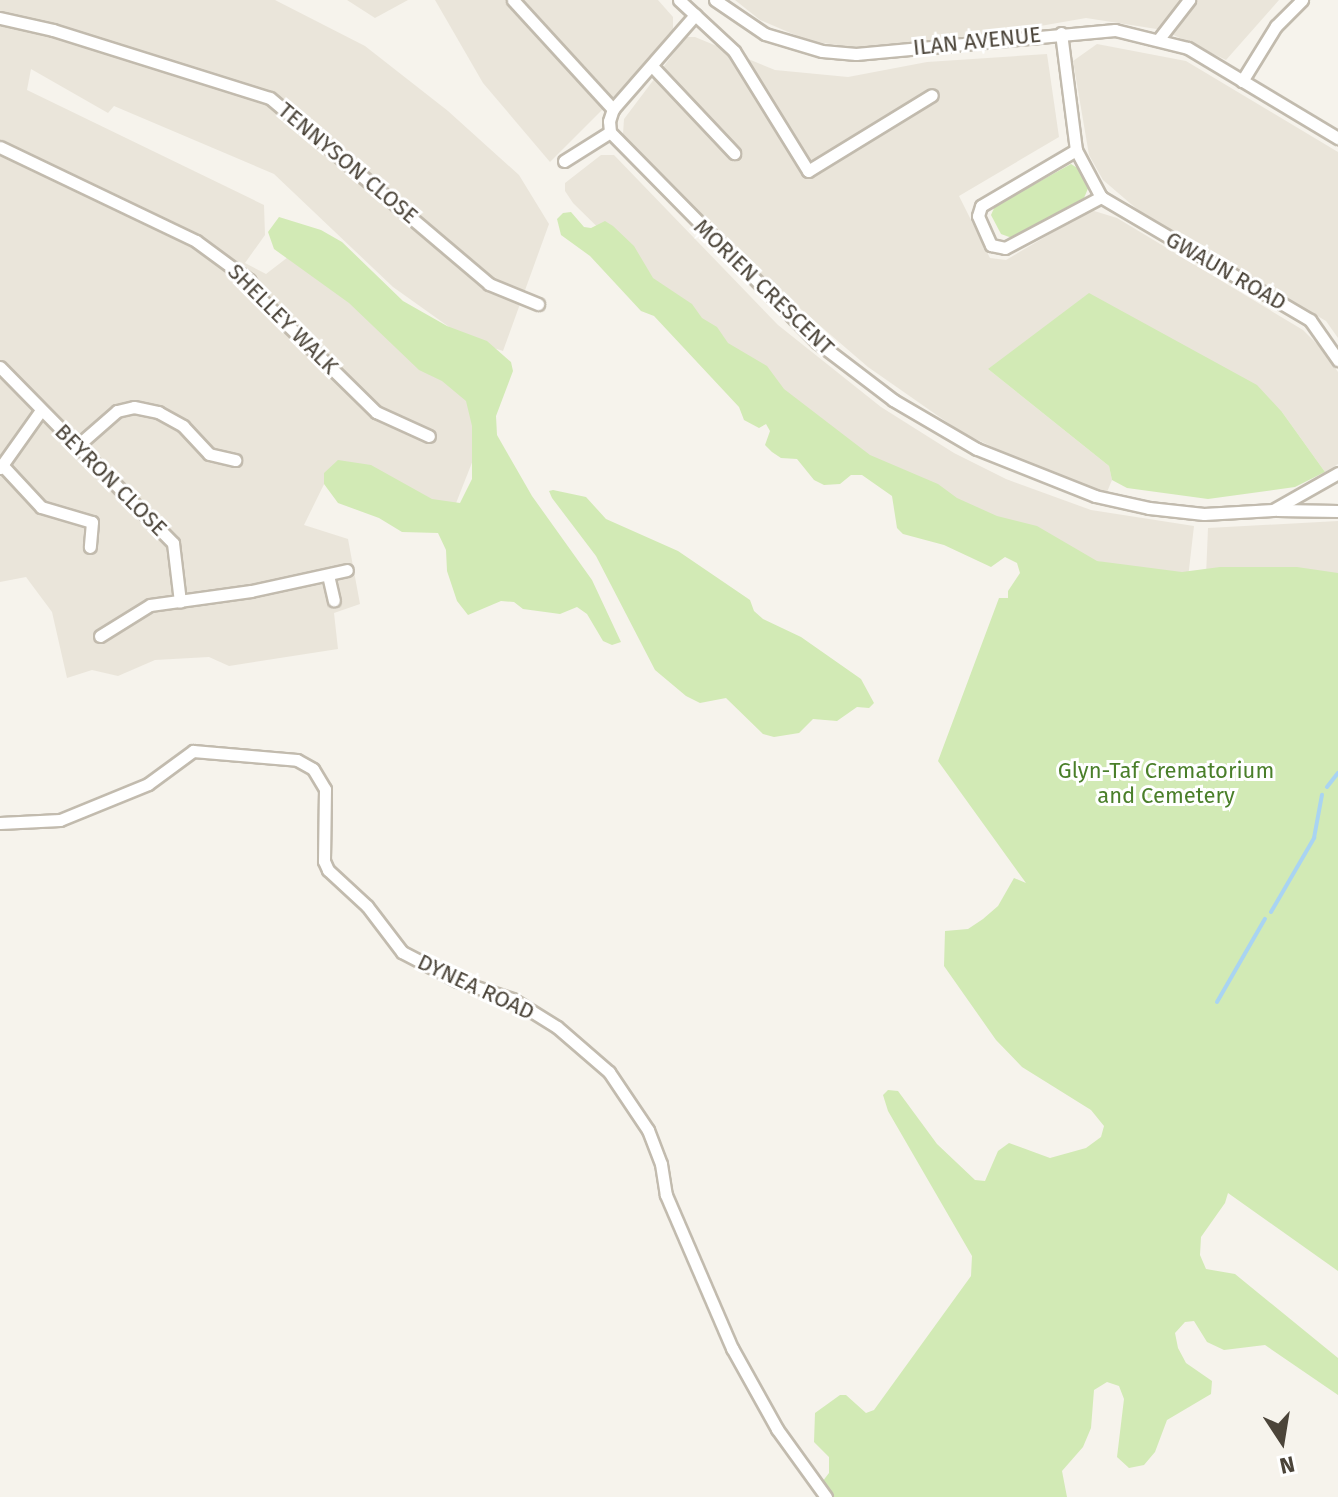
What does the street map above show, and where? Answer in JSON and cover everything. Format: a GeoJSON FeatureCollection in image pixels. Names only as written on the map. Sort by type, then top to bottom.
{"type":"FeatureCollection","features":[{"type":"Feature","properties":{"kind":"street"},"geometry":{"type":"LineString","coordinates":[[513,0],[613,109]]}},
{"type":"Feature","properties":{"kind":"street"},"geometry":{"type":"LineString","coordinates":[[679,0],[734,51],[808,171],[932,95]]}},
{"type":"Feature","properties":{"kind":"street","name":"ILAN AVENUE"},"geometry":{"type":"LineString","coordinates":[[715,0],[765,34],[822,51],[856,54],[1115,30],[1188,48],[1338,138]]}},
{"type":"Feature","properties":{"kind":"street"},"geometry":{"type":"LineString","coordinates":[[1158,40],[1189,0]]}},
{"type":"Feature","properties":{"kind":"street"},"geometry":{"type":"LineString","coordinates":[[1242,81],[1276,26],[1302,0]]}},
{"type":"Feature","properties":{"kind":"street"},"geometry":{"type":"LineString","coordinates":[[564,161],[610,132],[609,121],[613,109],[695,15]]}},
{"type":"Feature","properties":{"kind":"street","name":"TENNYSON CLOSE"},"geometry":{"type":"LineString","coordinates":[[0,18],[53,30],[270,98],[489,284],[538,304]]}},
{"type":"Feature","properties":{"kind":"street"},"geometry":{"type":"LineString","coordinates":[[1061,33],[1076,150],[1101,197],[1005,248],[991,245],[978,216],[981,206],[1076,150]]}},
{"type":"Feature","properties":{"kind":"street"},"geometry":{"type":"LineString","coordinates":[[652,66],[734,153]]}},
{"type":"Feature","properties":{"kind":"street","name":"MORIEN CRESCENT"},"geometry":{"type":"LineString","coordinates":[[610,132],[817,342],[932,425],[1033,473],[1095,496],[1149,508],[1204,514],[1273,510],[1338,473]]}},
{"type":"Feature","properties":{"kind":"street","name":"SHELLEY WALK"},"geometry":{"type":"LineString","coordinates":[[0,147],[196,241],[249,280],[262,300],[376,412],[429,436]]}},
{"type":"Feature","properties":{"kind":"street","name":"GWAUN ROAD"},"geometry":{"type":"LineString","coordinates":[[1101,197],[1310,320],[1338,360]]}},
{"type":"Feature","properties":{"kind":"street","name":"BEYRON CLOSE"},"geometry":{"type":"LineString","coordinates":[[0,367],[173,543],[180,602]]}},
{"type":"Feature","properties":{"kind":"street"},"geometry":{"type":"LineString","coordinates":[[77,446],[117,411],[134,407],[158,412],[183,426],[209,454],[235,460]]}},
{"type":"Feature","properties":{"kind":"street"},"geometry":{"type":"LineString","coordinates":[[41,410],[1,467],[41,507],[92,522],[90,547]]}},
{"type":"Feature","properties":{"kind":"street"},"geometry":{"type":"LineString","coordinates":[[1273,510],[1338,511]]}},
{"type":"Feature","properties":{"kind":"street"},"geometry":{"type":"LineString","coordinates":[[100,636],[150,605],[347,570]]}},
{"type":"Feature","properties":{"kind":"street"},"geometry":{"type":"LineString","coordinates":[[328,575],[334,600]]}},
{"type":"Feature","properties":{"kind":"street","name":"DYNEA ROAD"},"geometry":{"type":"LineString","coordinates":[[0,823],[60,820],[148,784],[193,751],[297,760],[313,769],[325,789],[324,861],[328,870],[367,906],[402,952],[458,981],[512,999],[557,1027],[609,1072],[648,1130],[661,1164],[666,1195],[732,1348],[777,1429],[826,1497]]}},
{"type":"Feature","properties":{"kind":"shaded area"},"geometry":{"type":"Polygon","coordinates":[[[0,0],[275,0],[365,46],[448,111],[519,175],[549,224],[503,351],[466,339],[393,287],[274,174],[114,106],[108,113],[31,69],[27,90],[264,205],[265,235],[245,263],[266,274],[305,244],[459,383],[486,427],[449,521],[330,472],[304,525],[348,539],[360,604],[334,613],[338,649],[229,666],[209,657],[155,660],[118,676],[92,670],[67,678],[52,612],[26,577],[0,582],[0,0]]]}},
{"type":"Feature","properties":{"kind":"shaded area"},"geometry":{"type":"Polygon","coordinates":[[[347,0],[408,0],[375,18],[347,0]]]}},
{"type":"Feature","properties":{"kind":"shaded area"},"geometry":{"type":"Polygon","coordinates":[[[435,0],[658,0],[673,17],[673,29],[615,97],[550,162],[483,83],[435,0]]]}},
{"type":"Feature","properties":{"kind":"shaded area"},"geometry":{"type":"Polygon","coordinates":[[[735,0],[1279,0],[1226,60],[1163,30],[1086,18],[1006,32],[859,48],[809,41],[760,20],[735,0]]]}},
{"type":"Feature","properties":{"kind":"shaded area"},"geometry":{"type":"Polygon","coordinates":[[[686,37],[695,37],[775,70],[848,77],[927,62],[1047,54],[1059,137],[959,196],[990,258],[1006,260],[1091,210],[1117,218],[1303,330],[1322,349],[1338,372],[1338,464],[1325,472],[1282,412],[988,369],[1109,466],[1112,480],[1107,492],[1043,471],[961,432],[868,367],[761,275],[623,134],[624,119],[686,37]]]}},
{"type":"Feature","properties":{"kind":"shaded area"},"geometry":{"type":"Polygon","coordinates":[[[1097,44],[1186,61],[1338,152],[1338,338],[1326,321],[1138,210],[1103,180],[1089,155],[1073,61],[1097,44]]]}},
{"type":"Feature","properties":{"kind":"shaded area"},"geometry":{"type":"Polygon","coordinates":[[[601,155],[614,155],[778,325],[881,407],[954,453],[1006,479],[1091,510],[1194,526],[1188,578],[1080,558],[908,488],[684,312],[573,203],[565,191],[565,183],[601,155]]]}},
{"type":"Feature","properties":{"kind":"shaded area"},"geometry":{"type":"Polygon","coordinates":[[[1338,521],[1338,578],[1206,576],[1208,528],[1338,521]]]}},
{"type":"Feature","properties":{"kind":"green space"},"geometry":{"type":"Polygon","coordinates":[[[1071,164],[1079,169],[1089,186],[1084,198],[1012,238],[1001,234],[991,215],[995,206],[1071,164]]]}},
{"type":"Feature","properties":{"kind":"green space","name":"Glyn-Taf Crematorium and Cemetery"},"geometry":{"type":"Polygon","coordinates":[[[571,212],[584,227],[591,228],[605,221],[613,226],[634,246],[653,278],[692,304],[702,318],[717,327],[728,343],[767,366],[784,389],[870,455],[938,484],[957,498],[997,516],[1037,526],[1097,561],[1182,572],[1220,567],[1297,567],[1338,573],[1338,1271],[1228,1193],[1225,1203],[1201,1237],[1200,1255],[1206,1269],[1235,1274],[1338,1358],[1338,1395],[1265,1345],[1224,1350],[1207,1342],[1194,1321],[1185,1322],[1175,1333],[1178,1348],[1186,1363],[1212,1381],[1211,1394],[1167,1420],[1155,1452],[1144,1465],[1129,1468],[1117,1457],[1124,1399],[1119,1386],[1107,1382],[1094,1390],[1091,1428],[1083,1447],[1062,1471],[1067,1497],[826,1497],[819,1486],[829,1473],[829,1457],[814,1442],[815,1413],[840,1395],[846,1395],[866,1413],[874,1410],[971,1276],[972,1256],[888,1111],[883,1095],[888,1090],[898,1091],[937,1144],[975,1180],[985,1181],[998,1151],[1009,1143],[1050,1158],[1086,1148],[1101,1137],[1104,1126],[1091,1110],[1022,1067],[996,1040],[944,966],[945,931],[968,929],[983,919],[998,906],[1014,878],[1026,883],[938,761],[999,598],[1008,598],[1008,591],[1020,573],[1017,563],[1005,557],[991,567],[944,545],[903,534],[897,528],[892,496],[862,475],[851,475],[840,484],[824,485],[814,480],[797,459],[781,458],[772,452],[765,445],[770,431],[766,424],[759,428],[744,420],[739,407],[654,316],[641,311],[590,256],[561,235],[557,219],[563,213],[571,212]]]}},
{"type":"Feature","properties":{"kind":"green space"},"geometry":{"type":"Polygon","coordinates":[[[279,217],[321,230],[342,242],[403,301],[447,326],[487,341],[511,362],[513,371],[496,416],[497,435],[532,496],[592,580],[621,642],[612,645],[603,641],[587,614],[577,607],[560,614],[523,609],[514,602],[501,601],[468,615],[457,601],[447,571],[446,550],[438,533],[402,532],[379,518],[338,503],[324,484],[324,473],[338,460],[371,465],[432,499],[460,503],[472,479],[472,426],[466,401],[442,381],[419,370],[349,303],[274,249],[268,232],[279,217]]]}},
{"type":"Feature","properties":{"kind":"green space"},"geometry":{"type":"Polygon","coordinates":[[[1089,293],[1257,385],[1282,412],[1325,472],[1295,487],[1208,499],[1127,488],[1112,480],[1109,466],[988,369],[1089,293]]]}},
{"type":"Feature","properties":{"kind":"green space"},"geometry":{"type":"Polygon","coordinates":[[[549,491],[586,497],[606,519],[678,551],[750,600],[754,611],[763,619],[801,637],[861,679],[874,703],[869,708],[857,707],[837,721],[813,719],[799,733],[774,737],[763,734],[726,698],[700,703],[686,696],[655,670],[596,556],[552,498],[549,491]]]}},
{"type":"Feature","properties":{"kind":"waterway"},"geometry":{"type":"LineString","coordinates":[[1327,787],[1338,773]]}},
{"type":"Feature","properties":{"kind":"waterway"},"geometry":{"type":"LineString","coordinates":[[1271,912],[1314,838],[1322,795]]}},
{"type":"Feature","properties":{"kind":"waterway"},"geometry":{"type":"LineString","coordinates":[[1217,1002],[1265,919]]}}]}
